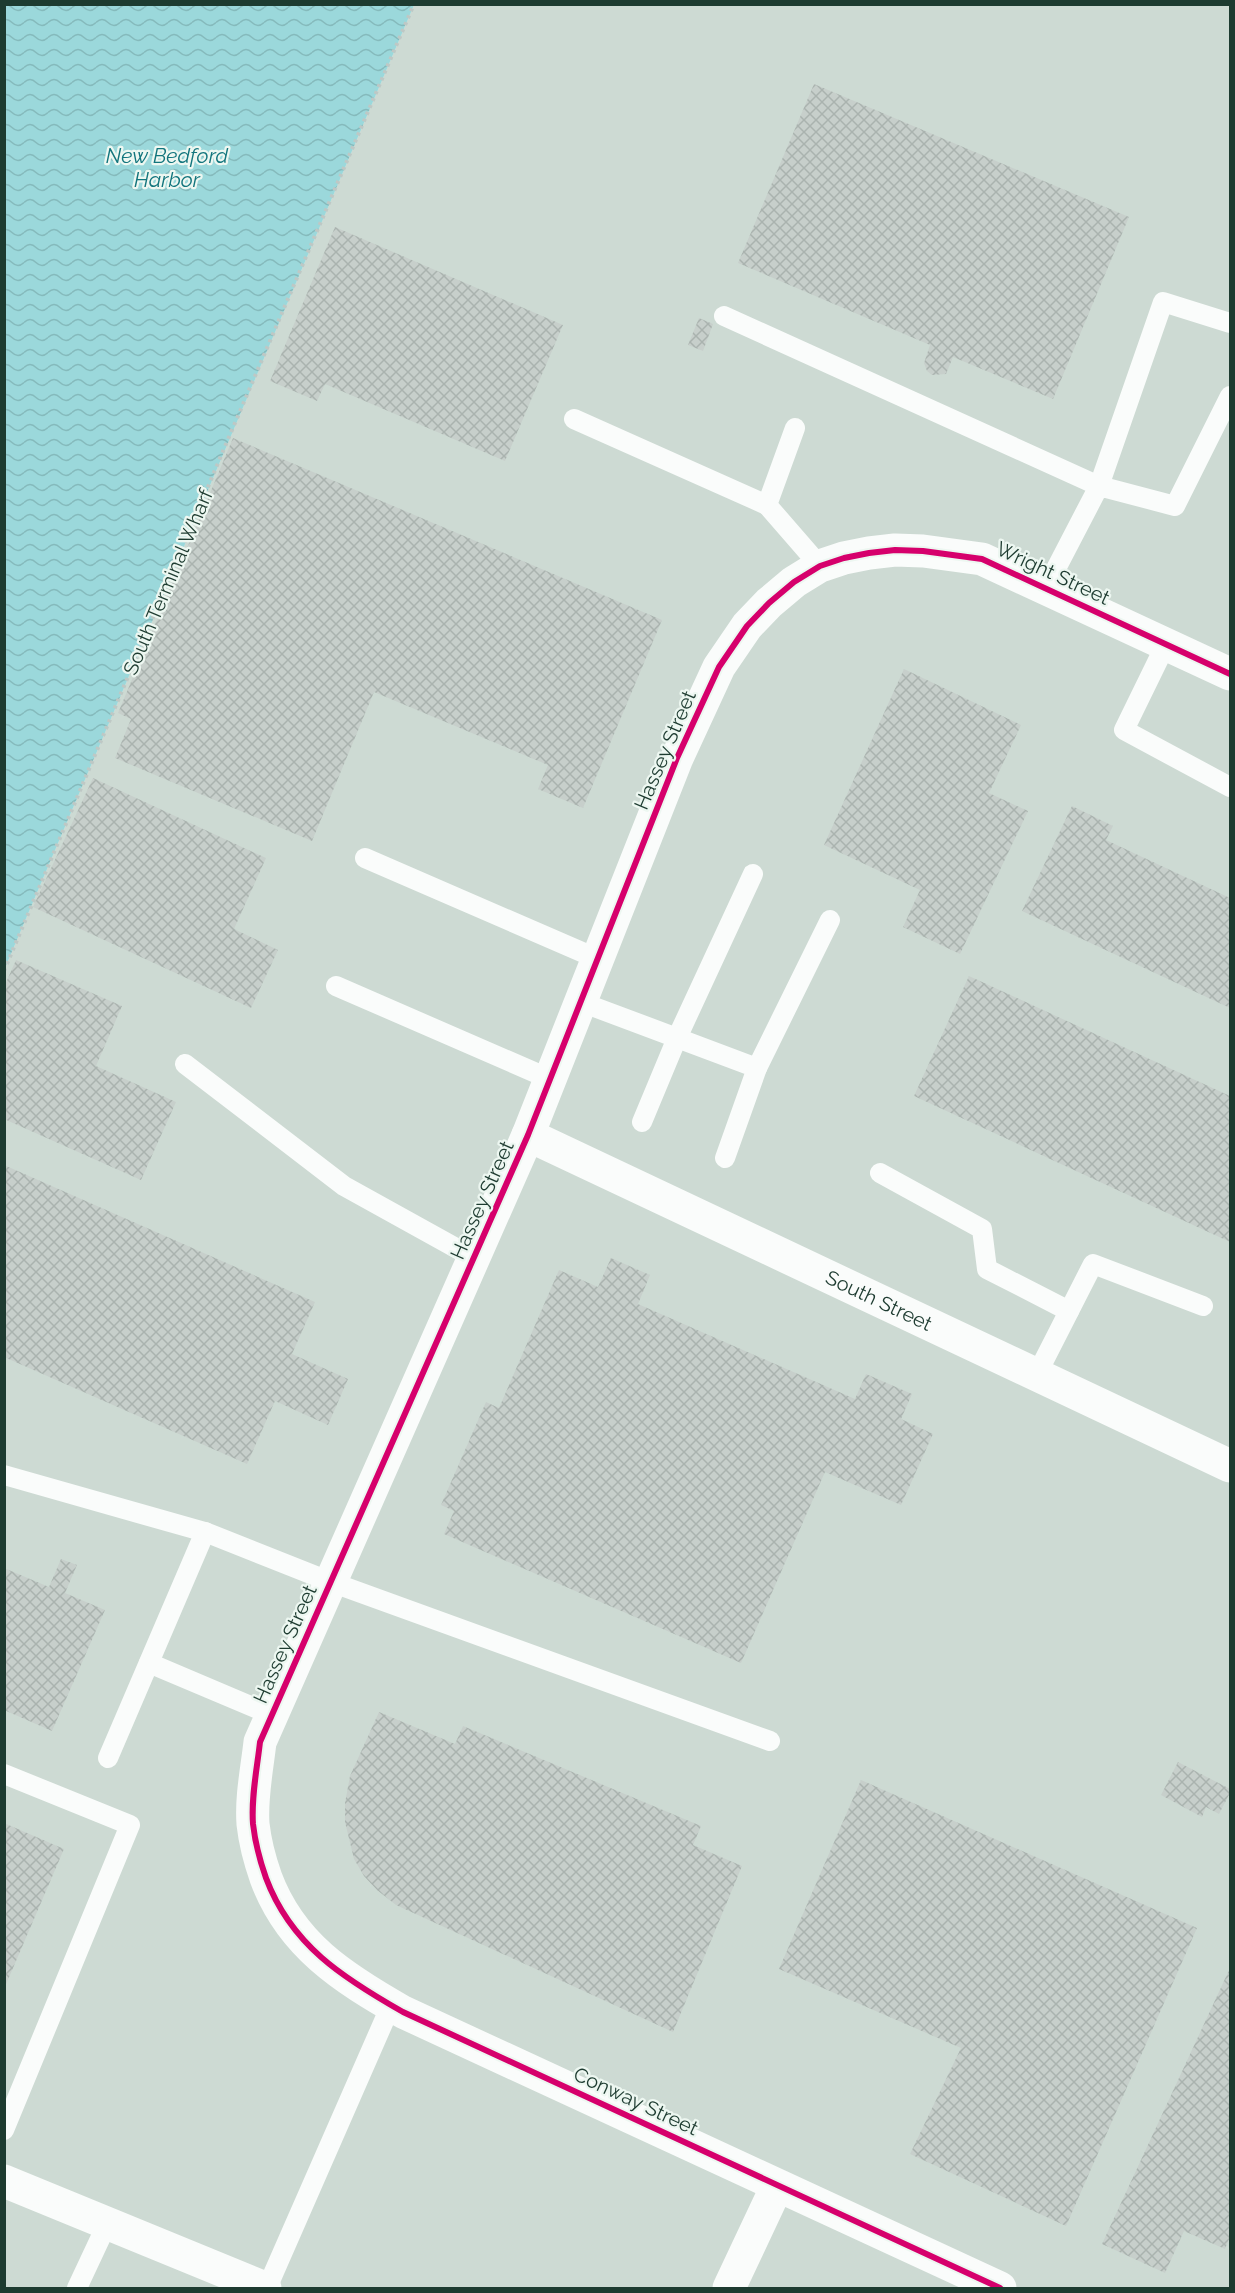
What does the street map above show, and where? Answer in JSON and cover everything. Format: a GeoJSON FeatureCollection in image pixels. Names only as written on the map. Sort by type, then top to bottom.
{"type":"FeatureCollection","features":[{"type":"Feature","properties":{"kind":"street","name":"Wright Street"},"geometry":{"type":"LineString","coordinates":[[850,557],[895,550],[923,551],[982,559],[1230,674]]}},
{"type":"Feature","properties":{"kind":"street","name":"Hassey Street"},"geometry":{"type":"LineString","coordinates":[[282,1911],[274,1898],[261,1862],[254,1826],[253,1798],[260,1742],[528,1135],[677,758],[719,667],[747,626],[794,582],[820,566],[850,557]]}},
{"type":"Feature","properties":{"kind":"street","name":"South Street"},"geometry":{"type":"LineString","coordinates":[[528,1135],[1230,1466]]}},
{"type":"Feature","properties":{"kind":"street","name":"Conway Street"},"geometry":{"type":"LineString","coordinates":[[282,1911],[293,1929],[316,1954],[342,1975],[391,2005],[1000,2289]]}},
{"type":"Feature","properties":{"kind":"street"},"geometry":{"type":"LineString","coordinates":[[4,2181],[266,2289]]}},
{"type":"Feature","properties":{"kind":"street"},"geometry":{"type":"LineString","coordinates":[[729,2289],[777,2186]]}},
{"type":"Feature","properties":{"kind":"lane"},"geometry":{"type":"LineString","coordinates":[[1046,588],[1099,486],[1163,302],[1230,323]]}},
{"type":"Feature","properties":{"kind":"lane"},"geometry":{"type":"LineString","coordinates":[[724,316],[1099,486],[1175,506],[1230,396]]}},
{"type":"Feature","properties":{"kind":"lane"},"geometry":{"type":"LineString","coordinates":[[573,419],[767,504],[820,566]]}},
{"type":"Feature","properties":{"kind":"lane"},"geometry":{"type":"LineString","coordinates":[[767,504],[795,428]]}},
{"type":"Feature","properties":{"kind":"lane"},"geometry":{"type":"LineString","coordinates":[[1166,644],[1124,730],[1230,787]]}},
{"type":"Feature","properties":{"kind":"lane"},"geometry":{"type":"LineString","coordinates":[[365,858],[598,959]]}},
{"type":"Feature","properties":{"kind":"lane"},"geometry":{"type":"LineString","coordinates":[[642,1122],[677,1038],[753,874]]}},
{"type":"Feature","properties":{"kind":"lane"},"geometry":{"type":"LineString","coordinates":[[725,1158],[757,1068],[830,920]]}},
{"type":"Feature","properties":{"kind":"lane"},"geometry":{"type":"LineString","coordinates":[[336,986],[550,1079]]}},
{"type":"Feature","properties":{"kind":"lane"},"geometry":{"type":"LineString","coordinates":[[581,1002],[757,1068]]}},
{"type":"Feature","properties":{"kind":"lane"},"geometry":{"type":"LineString","coordinates":[[184,1064],[344,1186],[474,1258]]}},
{"type":"Feature","properties":{"kind":"lane"},"geometry":{"type":"LineString","coordinates":[[880,1173],[982,1228],[987,1269],[1069,1311]]}},
{"type":"Feature","properties":{"kind":"lane"},"geometry":{"type":"LineString","coordinates":[[1037,1374],[1093,1264],[1203,1306]]}},
{"type":"Feature","properties":{"kind":"lane"},"geometry":{"type":"LineString","coordinates":[[4,1475],[204,1532],[331,1582],[770,1741]]}},
{"type":"Feature","properties":{"kind":"lane"},"geometry":{"type":"LineString","coordinates":[[108,1758],[204,1532]]}},
{"type":"Feature","properties":{"kind":"lane"},"geometry":{"type":"LineString","coordinates":[[149,1663],[272,1715]]}},
{"type":"Feature","properties":{"kind":"lane"},"geometry":{"type":"LineString","coordinates":[[4,1774],[129,1825],[4,2130]]}},
{"type":"Feature","properties":{"kind":"lane"},"geometry":{"type":"LineString","coordinates":[[266,2289],[391,2005]]}},
{"type":"Feature","properties":{"kind":"lane"},"geometry":{"type":"LineString","coordinates":[[77,2289],[107,2224]]}},
{"type":"Feature","properties":{"kind":"shaded area"},"geometry":{"type":"Polygon","coordinates":[[[414,5],[1230,5],[1230,2288],[5,2288],[5,968],[414,5]]]}},
{"type":"Feature","properties":{"kind":"water","name":"New Bedford Harbor"},"geometry":{"type":"Polygon","coordinates":[[[4,5],[414,5],[5,968],[4,5]]]}},
{"type":"Feature","properties":{"kind":"building"},"geometry":{"type":"Polygon","coordinates":[[[814,84],[1129,217],[1053,399],[953,357],[946,374],[932,375],[927,371],[924,363],[930,345],[738,263],[814,84]]]}},
{"type":"Feature","properties":{"kind":"building"},"geometry":{"type":"Polygon","coordinates":[[[335,227],[563,325],[505,461],[325,384],[317,401],[270,381],[335,227]]]}},
{"type":"Feature","properties":{"kind":"building"},"geometry":{"type":"Polygon","coordinates":[[[699,318],[713,324],[703,351],[688,345],[699,318]]]}},
{"type":"Feature","properties":{"kind":"building"},"geometry":{"type":"Polygon","coordinates":[[[233,438],[662,620],[583,808],[538,789],[548,765],[374,692],[312,841],[115,758],[131,719],[118,713],[233,438]]]}},
{"type":"Feature","properties":{"kind":"building"},"geometry":{"type":"Polygon","coordinates":[[[904,669],[1021,725],[989,793],[1028,811],[960,954],[903,927],[920,890],[824,845],[904,669]]]}},
{"type":"Feature","properties":{"kind":"building"},"geometry":{"type":"Polygon","coordinates":[[[93,778],[266,858],[234,929],[278,950],[251,1008],[33,907],[93,778]]]}},
{"type":"Feature","properties":{"kind":"building"},"geometry":{"type":"Polygon","coordinates":[[[1072,806],[1113,826],[1106,840],[1230,898],[1230,1008],[1022,911],[1072,806]]]}},
{"type":"Feature","properties":{"kind":"building"},"geometry":{"type":"Polygon","coordinates":[[[16,960],[122,1006],[96,1066],[176,1102],[141,1180],[4,1119],[4,987],[16,960]]]}},
{"type":"Feature","properties":{"kind":"building"},"geometry":{"type":"Polygon","coordinates":[[[969,976],[1230,1096],[1230,1242],[914,1096],[969,976]]]}},
{"type":"Feature","properties":{"kind":"building"},"geometry":{"type":"Polygon","coordinates":[[[4,1165],[315,1302],[292,1354],[348,1379],[328,1425],[275,1401],[247,1464],[4,1357],[4,1165]]]}},
{"type":"Feature","properties":{"kind":"building"},"geometry":{"type":"Polygon","coordinates":[[[611,1258],[650,1275],[638,1304],[855,1399],[866,1374],[912,1394],[901,1419],[933,1434],[901,1505],[825,1472],[741,1663],[444,1534],[454,1511],[441,1505],[486,1402],[499,1408],[559,1270],[598,1287],[611,1258]]]}},
{"type":"Feature","properties":{"kind":"building"},"geometry":{"type":"Polygon","coordinates":[[[61,1559],[77,1565],[65,1593],[105,1610],[52,1731],[4,1710],[4,1568],[49,1587],[61,1559]]]}},
{"type":"Feature","properties":{"kind":"building"},"geometry":{"type":"Polygon","coordinates":[[[379,1712],[455,1744],[463,1726],[701,1826],[693,1845],[742,1866],[673,2032],[396,1905],[364,1876],[354,1859],[345,1822],[345,1803],[350,1776],[379,1712]]]}},
{"type":"Feature","properties":{"kind":"building"},"geometry":{"type":"Polygon","coordinates":[[[1178,1762],[1230,1789],[1219,1814],[1206,1807],[1202,1817],[1161,1795],[1178,1762]]]}},
{"type":"Feature","properties":{"kind":"building"},"geometry":{"type":"Polygon","coordinates":[[[861,1780],[1197,1928],[1066,2226],[910,2154],[961,2048],[779,1969],[861,1780]]]}},
{"type":"Feature","properties":{"kind":"building"},"geometry":{"type":"Polygon","coordinates":[[[4,1823],[64,1849],[4,1989],[4,1823]]]}},
{"type":"Feature","properties":{"kind":"building"},"geometry":{"type":"Polygon","coordinates":[[[1230,1968],[1230,2237],[1225,2249],[1184,2231],[1165,2273],[1102,2244],[1230,1968]]]}},
{"type":"Feature","properties":{"kind":"cycle path"},"geometry":{"type":"LineString","coordinates":[[1000,2288],[403,2012],[340,1972],[321,1957],[290,1922],[277,1902],[266,1878],[253,1824],[260,1742],[528,1135],[677,758],[719,667],[747,626],[794,582],[820,566],[869,553],[895,550],[923,551],[982,559],[1230,674]]}}]}
